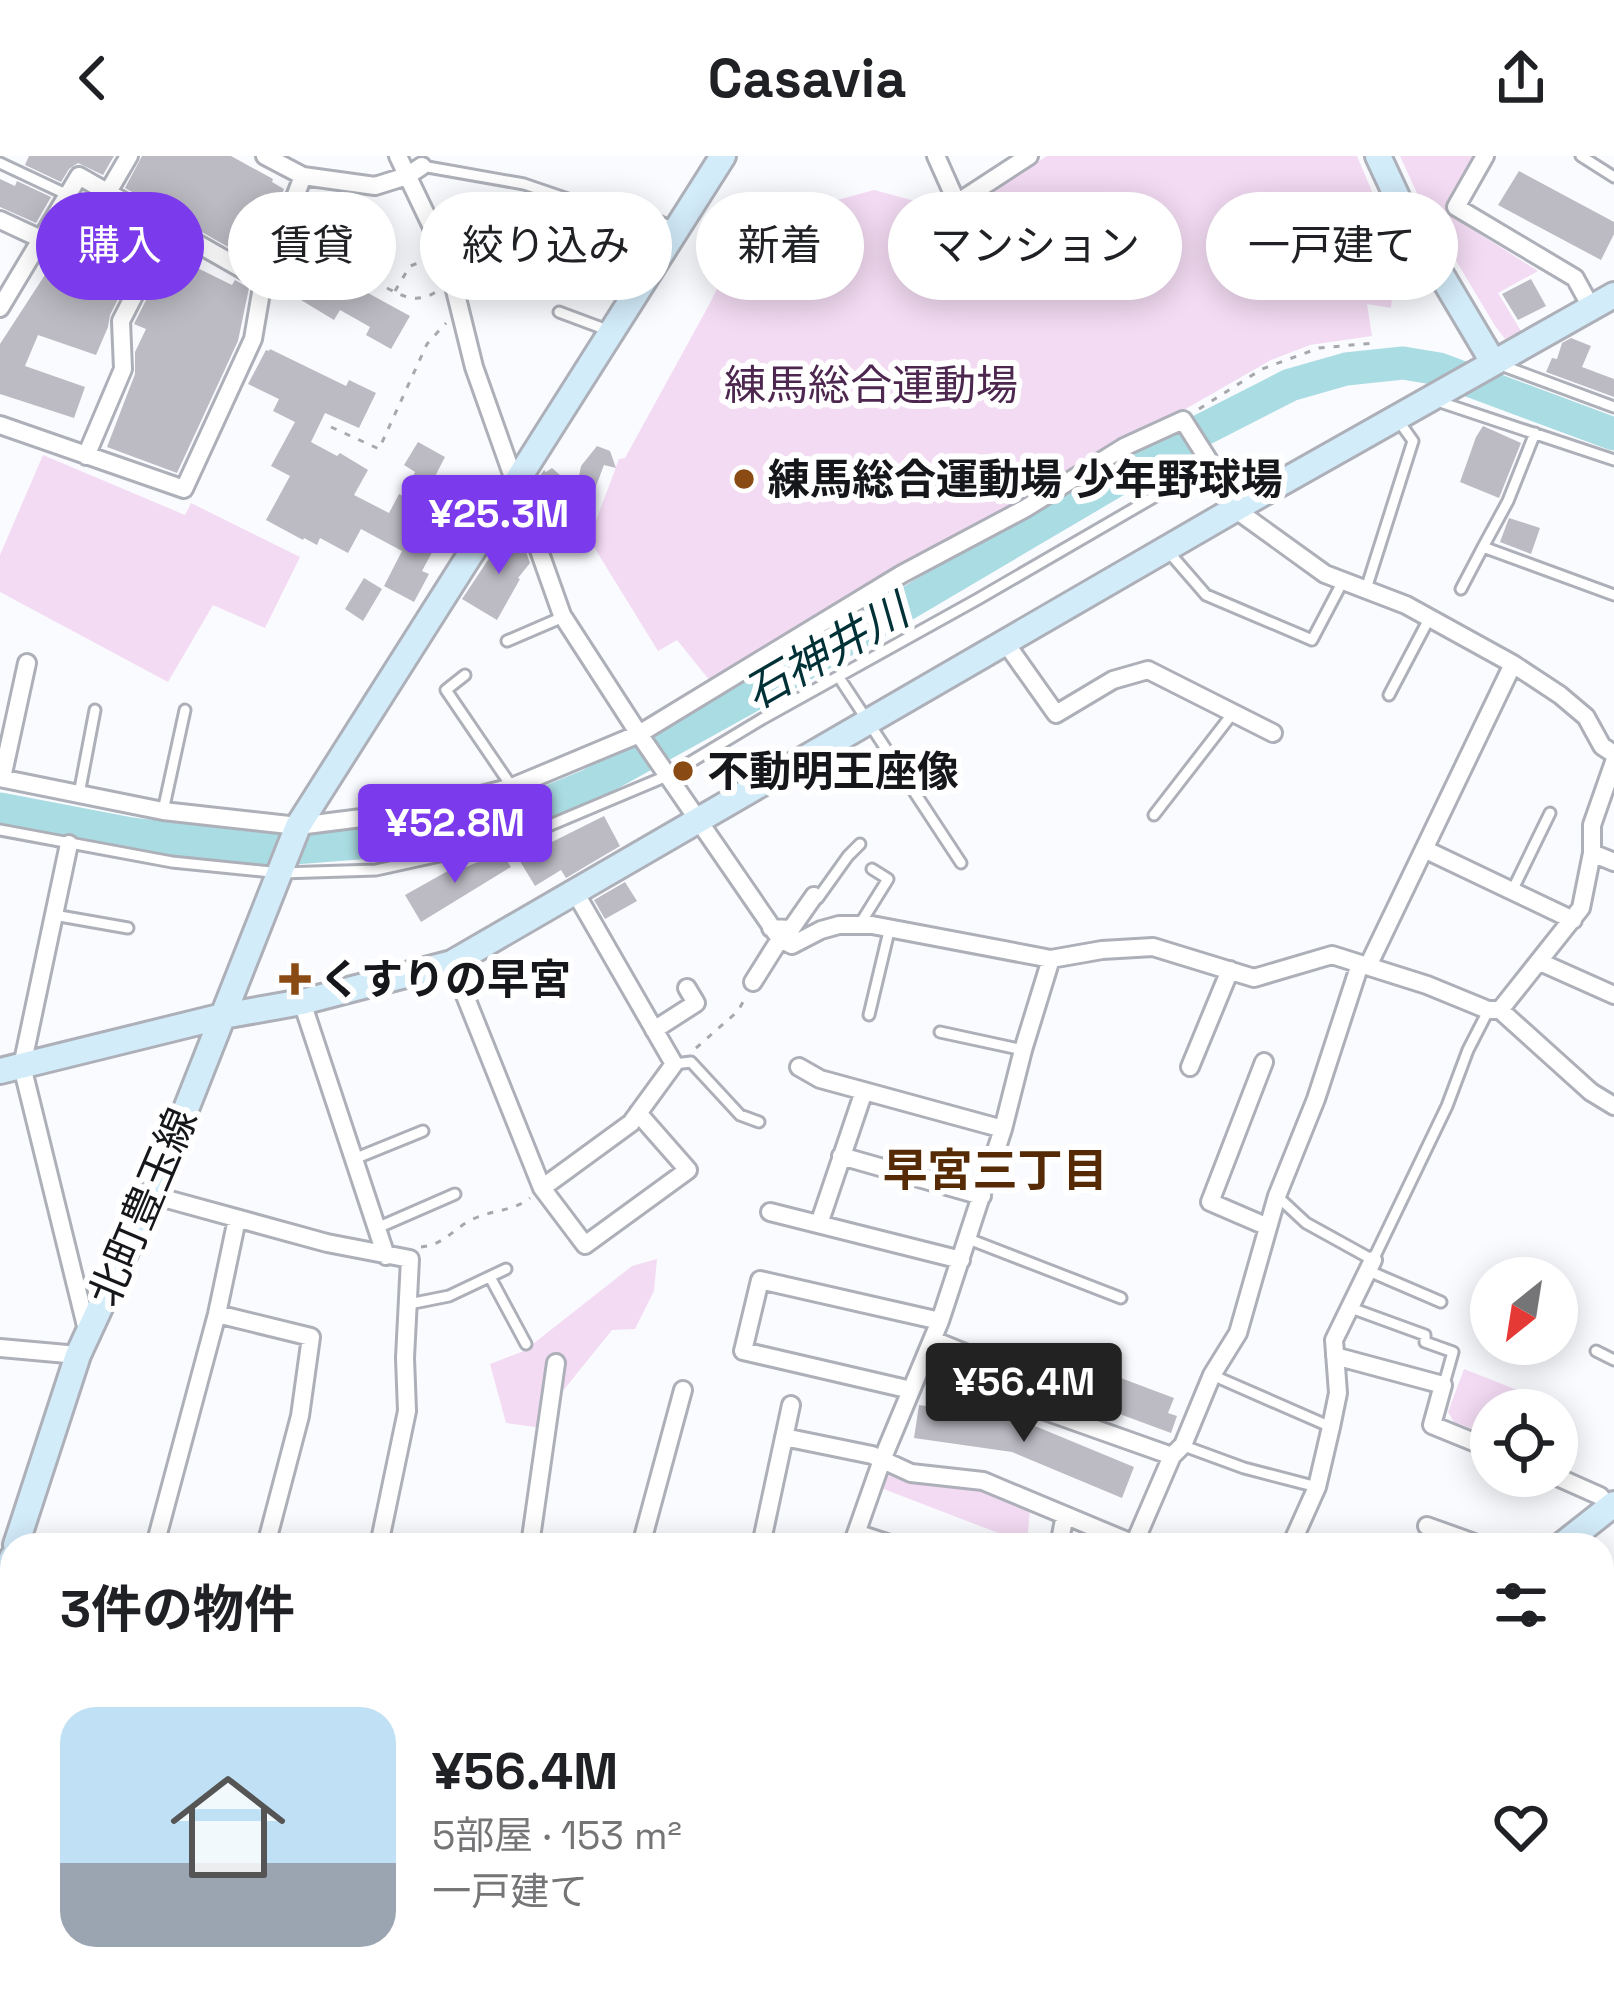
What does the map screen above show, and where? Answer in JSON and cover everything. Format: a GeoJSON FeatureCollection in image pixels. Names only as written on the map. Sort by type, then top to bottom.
{"type":"FeatureCollection","features":[{"type":"Feature","properties":{"kind":"street"},"geometry":{"type":"LineString","coordinates":[[70,192],[80,176],[109,192],[129,156]]}},
{"type":"Feature","properties":{"kind":"street"},"geometry":{"type":"LineString","coordinates":[[266,156],[302,176],[375,187],[414,171]]}},
{"type":"Feature","properties":{"kind":"street"},"geometry":{"type":"LineString","coordinates":[[398,156],[414,171],[421,192]]}},
{"type":"Feature","properties":{"kind":"street"},"geometry":{"type":"LineString","coordinates":[[936,156],[957,203],[1030,156]]}},
{"type":"Feature","properties":{"kind":"street"},"geometry":{"type":"LineString","coordinates":[[1378,156],[1489,364]]}},
{"type":"Feature","properties":{"kind":"street"},"geometry":{"type":"LineString","coordinates":[[11,1068],[452,963],[1603,301],[1574,278],[1456,208],[1485,156]]}},
{"type":"Feature","properties":{"kind":"street"},"geometry":{"type":"LineString","coordinates":[[298,826],[678,231],[712,160]]}},
{"type":"Feature","properties":{"kind":"street"},"geometry":{"type":"LineString","coordinates":[[296,192],[302,176]]}},
{"type":"Feature","properties":{"kind":"street"},"geometry":{"type":"LineString","coordinates":[[0,220],[36,237]]}},
{"type":"Feature","properties":{"kind":"street"},"geometry":{"type":"LineString","coordinates":[[0,308],[36,247]]}},
{"type":"Feature","properties":{"kind":"street"},"geometry":{"type":"LineString","coordinates":[[86,456],[123,369],[121,321],[132,300]]}},
{"type":"Feature","properties":{"kind":"street"},"geometry":{"type":"LineString","coordinates":[[0,425],[184,489],[253,339],[260,300]]}},
{"type":"Feature","properties":{"kind":"street"},"geometry":{"type":"LineString","coordinates":[[458,300],[474,367],[564,617],[775,933],[792,945],[838,925],[890,926],[1051,959],[1153,947],[1254,978],[1332,955],[1494,1010],[1614,1106]]}},
{"type":"Feature","properties":{"kind":"street"},"geometry":{"type":"LineString","coordinates":[[28,663],[1,778],[163,811],[298,826],[425,810],[512,787],[642,737],[902,574],[1026,508],[1124,448],[1184,420],[1235,509],[1324,574],[1430,617],[1560,694],[1586,717],[1614,758],[1592,825],[1592,853],[1581,908],[1540,962],[1494,1010]]}},
{"type":"Feature","properties":{"kind":"street"},"geometry":{"type":"LineString","coordinates":[[1005,642],[1057,714],[1113,680],[1148,670],[1273,733]]}},
{"type":"Feature","properties":{"kind":"street"},"geometry":{"type":"LineString","coordinates":[[1139,1533],[1212,1375],[1238,1333],[1277,1196],[1364,965],[1513,664]]}},
{"type":"Feature","properties":{"kind":"street","name":"北町豊玉線"},"geometry":{"type":"LineString","coordinates":[[20,1533],[83,1345],[152,1195],[298,826]]}},
{"type":"Feature","properties":{"kind":"street"},"geometry":{"type":"LineString","coordinates":[[0,1348],[83,1345],[11,1068],[69,844]]}},
{"type":"Feature","properties":{"kind":"street"},"geometry":{"type":"LineString","coordinates":[[1424,849],[1573,920]]}},
{"type":"Feature","properties":{"kind":"street"},"geometry":{"type":"LineString","coordinates":[[1592,853],[1614,862]]}},
{"type":"Feature","properties":{"kind":"street"},"geometry":{"type":"LineString","coordinates":[[542,1188],[631,1123],[679,1064],[654,1030],[575,892]]}},
{"type":"Feature","properties":{"kind":"street"},"geometry":{"type":"LineString","coordinates":[[753,982],[775,933],[791,928],[814,896]]}},
{"type":"Feature","properties":{"kind":"street"},"geometry":{"type":"LineString","coordinates":[[856,1533],[961,1260],[1051,959]]}},
{"type":"Feature","properties":{"kind":"street"},"geometry":{"type":"LineString","coordinates":[[1540,962],[1614,995]]}},
{"type":"Feature","properties":{"kind":"street"},"geometry":{"type":"LineString","coordinates":[[452,963],[542,1188],[585,1245],[688,1170],[638,1113]]}},
{"type":"Feature","properties":{"kind":"street"},"geometry":{"type":"LineString","coordinates":[[1190,1067],[1230,970]]}},
{"type":"Feature","properties":{"kind":"street"},"geometry":{"type":"LineString","coordinates":[[654,1030],[696,1003],[687,988]]}},
{"type":"Feature","properties":{"kind":"street"},"geometry":{"type":"LineString","coordinates":[[302,1002],[386,1256]]}},
{"type":"Feature","properties":{"kind":"street"},"geometry":{"type":"LineString","coordinates":[[1264,1062],[1210,1202],[1268,1227]]}},
{"type":"Feature","properties":{"kind":"street"},"geometry":{"type":"LineString","coordinates":[[799,1067],[820,1079],[1003,1129]]}},
{"type":"Feature","properties":{"kind":"street"},"geometry":{"type":"LineString","coordinates":[[819,1224],[864,1091]]}},
{"type":"Feature","properties":{"kind":"street"},"geometry":{"type":"LineString","coordinates":[[842,1156],[982,1196]]}},
{"type":"Feature","properties":{"kind":"street"},"geometry":{"type":"LineString","coordinates":[[152,1195],[327,1244],[410,1259],[407,1411],[382,1533]]}},
{"type":"Feature","properties":{"kind":"street"},"geometry":{"type":"LineString","coordinates":[[770,1211],[961,1260]]}},
{"type":"Feature","properties":{"kind":"street"},"geometry":{"type":"LineString","coordinates":[[158,1533],[217,1314],[237,1219]]}},
{"type":"Feature","properties":{"kind":"street"},"geometry":{"type":"LineString","coordinates":[[1296,1533],[1317,1487],[1338,1393],[1334,1340],[1371,1265]]}},
{"type":"Feature","properties":{"kind":"street"},"geometry":{"type":"LineString","coordinates":[[911,1390],[743,1351],[760,1280],[940,1321]]}},
{"type":"Feature","properties":{"kind":"street"},"geometry":{"type":"LineString","coordinates":[[217,1314],[310,1337],[300,1416],[269,1533]]}},
{"type":"Feature","properties":{"kind":"street"},"geometry":{"type":"LineString","coordinates":[[933,1340],[999,1367],[1008,1395],[1017,1401],[1177,1450]]}},
{"type":"Feature","properties":{"kind":"street"},"geometry":{"type":"LineString","coordinates":[[1335,1356],[1443,1385],[1432,1426],[1470,1441]]}},
{"type":"Feature","properties":{"kind":"street"},"geometry":{"type":"LineString","coordinates":[[532,1533],[556,1363]]}},
{"type":"Feature","properties":{"kind":"street"},"geometry":{"type":"LineString","coordinates":[[643,1533],[683,1390]]}},
{"type":"Feature","properties":{"kind":"street"},"geometry":{"type":"LineString","coordinates":[[763,1533],[791,1405]]}},
{"type":"Feature","properties":{"kind":"street"},"geometry":{"type":"LineString","coordinates":[[784,1437],[872,1455],[910,1473],[983,1481],[1108,1533]]}},
{"type":"Feature","properties":{"kind":"street"},"geometry":{"type":"LineString","coordinates":[[1578,1486],[1613,1508],[1579,1533]]}},
{"type":"Feature","properties":{"kind":"street"},"geometry":{"type":"LineString","coordinates":[[1062,1533],[1065,1515]]}},
{"type":"Feature","properties":{"kind":"street"},"geometry":{"type":"LineString","coordinates":[[1427,1526],[1447,1533]]}},
{"type":"Feature","properties":{"kind":"lane"},"geometry":{"type":"LineString","coordinates":[[1581,156],[1614,177]]}},
{"type":"Feature","properties":{"kind":"lane"},"geometry":{"type":"LineString","coordinates":[[0,163],[62,192]]}},
{"type":"Feature","properties":{"kind":"lane"},"geometry":{"type":"LineString","coordinates":[[414,171],[524,184],[619,216],[624,204],[678,231]]}},
{"type":"Feature","properties":{"kind":"lane"},"geometry":{"type":"LineString","coordinates":[[559,313],[613,332]]}},
{"type":"Feature","properties":{"kind":"lane"},"geometry":{"type":"LineString","coordinates":[[1489,364],[1614,406]]}},
{"type":"Feature","properties":{"kind":"lane"},"geometry":{"type":"LineString","coordinates":[[1431,398],[1614,460]]}},
{"type":"Feature","properties":{"kind":"lane"},"geometry":{"type":"LineString","coordinates":[[1366,589],[1413,441],[1396,418]]}},
{"type":"Feature","properties":{"kind":"lane"},"geometry":{"type":"LineString","coordinates":[[1460,589],[1508,501],[1534,433]]}},
{"type":"Feature","properties":{"kind":"lane"},"geometry":{"type":"LineString","coordinates":[[0,830],[172,862],[281,873],[376,869],[517,839],[667,771],[1211,464]]}},
{"type":"Feature","properties":{"kind":"lane"},"geometry":{"type":"LineString","coordinates":[[1483,547],[1614,595]]}},
{"type":"Feature","properties":{"kind":"lane"},"geometry":{"type":"LineString","coordinates":[[1167,549],[1206,595],[1312,640],[1342,581]]}},
{"type":"Feature","properties":{"kind":"lane"},"geometry":{"type":"LineString","coordinates":[[507,641],[564,617]]}},
{"type":"Feature","properties":{"kind":"lane"},"geometry":{"type":"LineString","coordinates":[[1389,695],[1430,617]]}},
{"type":"Feature","properties":{"kind":"lane"},"geometry":{"type":"LineString","coordinates":[[465,674],[446,691],[512,787]]}},
{"type":"Feature","properties":{"kind":"lane"},"geometry":{"type":"LineString","coordinates":[[842,682],[961,862]]}},
{"type":"Feature","properties":{"kind":"lane"},"geometry":{"type":"LineString","coordinates":[[79,794],[95,710]]}},
{"type":"Feature","properties":{"kind":"lane"},"geometry":{"type":"LineString","coordinates":[[163,811],[185,710]]}},
{"type":"Feature","properties":{"kind":"lane"},"geometry":{"type":"LineString","coordinates":[[1154,814],[1234,713]]}},
{"type":"Feature","properties":{"kind":"lane"},"geometry":{"type":"LineString","coordinates":[[1513,891],[1550,813]]}},
{"type":"Feature","properties":{"kind":"lane"},"geometry":{"type":"LineString","coordinates":[[814,896],[818,898],[860,844]]}},
{"type":"Feature","properties":{"kind":"lane"},"geometry":{"type":"LineString","coordinates":[[860,925],[888,879],[872,869]]}},
{"type":"Feature","properties":{"kind":"lane"},"geometry":{"type":"LineString","coordinates":[[54,915],[128,928]]}},
{"type":"Feature","properties":{"kind":"lane"},"geometry":{"type":"LineString","coordinates":[[869,1015],[890,926]]}},
{"type":"Feature","properties":{"kind":"lane"},"geometry":{"type":"LineString","coordinates":[[1371,1265],[1447,1106],[1468,1050],[1494,1010]]}},
{"type":"Feature","properties":{"kind":"lane"},"geometry":{"type":"LineString","coordinates":[[940,1032],[1023,1050]]}},
{"type":"Feature","properties":{"kind":"lane"},"geometry":{"type":"LineString","coordinates":[[679,1064],[692,1062],[740,1115],[760,1122]]}},
{"type":"Feature","properties":{"kind":"lane"},"geometry":{"type":"LineString","coordinates":[[354,1159],[423,1131]]}},
{"type":"Feature","properties":{"kind":"lane"},"geometry":{"type":"LineString","coordinates":[[377,1228],[455,1194]]}},
{"type":"Feature","properties":{"kind":"lane"},"geometry":{"type":"LineString","coordinates":[[1277,1196],[1306,1223],[1441,1302]]}},
{"type":"Feature","properties":{"kind":"lane"},"geometry":{"type":"LineString","coordinates":[[966,1238],[1121,1298]]}},
{"type":"Feature","properties":{"kind":"lane"},"geometry":{"type":"LineString","coordinates":[[409,1304],[449,1296],[506,1269]]}},
{"type":"Feature","properties":{"kind":"lane"},"geometry":{"type":"LineString","coordinates":[[490,1277],[526,1345]]}},
{"type":"Feature","properties":{"kind":"lane"},"geometry":{"type":"LineString","coordinates":[[1351,1307],[1425,1335],[1430,1346],[1453,1352],[1443,1385]]}},
{"type":"Feature","properties":{"kind":"lane"},"geometry":{"type":"LineString","coordinates":[[1596,1351],[1614,1360]]}},
{"type":"Feature","properties":{"kind":"lane"},"geometry":{"type":"LineString","coordinates":[[1212,1375],[1331,1427]]}},
{"type":"Feature","properties":{"kind":"lane"},"geometry":{"type":"LineString","coordinates":[[1177,1450],[1317,1487]]}},
{"type":"Feature","properties":{"kind":"path"},"geometry":{"type":"LineString","coordinates":[[396,289],[410,266],[420,263]]}},
{"type":"Feature","properties":{"kind":"path"},"geometry":{"type":"LineString","coordinates":[[331,427],[379,449],[428,344],[460,308]]}},
{"type":"Feature","properties":{"kind":"path"},"geometry":{"type":"LineString","coordinates":[[1184,420],[1262,370],[1318,348],[1374,343]]}},
{"type":"Feature","properties":{"kind":"path"},"geometry":{"type":"LineString","coordinates":[[679,1064],[738,1011],[753,982]]}},
{"type":"Feature","properties":{"kind":"path"},"geometry":{"type":"LineString","coordinates":[[410,1259],[412,1249],[437,1246],[466,1222],[520,1207],[542,1188]]}},
{"type":"Feature","properties":{"kind":"green space","name":"練馬総合運動場"},"geometry":{"type":"Polygon","coordinates":[[[1047,156],[1357,156],[1372,192],[1206,192],[1206,300],[1392,300],[1391,308],[1367,304],[1372,336],[1310,345],[1271,360],[710,681],[677,640],[658,651],[589,539],[619,459],[625,458],[711,300],[864,300],[864,193],[888,194],[888,300],[1182,300],[1182,192],[991,192],[1047,156]]]}},
{"type":"Feature","properties":{"kind":"green space"},"geometry":{"type":"Polygon","coordinates":[[[1400,156],[1479,156],[1458,192],[1416,192],[1400,156]]]}},
{"type":"Feature","properties":{"kind":"green space"},"geometry":{"type":"Polygon","coordinates":[[[1458,221],[1538,271],[1498,293],[1521,331],[1505,339],[1458,264],[1458,221]]]}},
{"type":"Feature","properties":{"kind":"green space"},"geometry":{"type":"Polygon","coordinates":[[[43,455],[185,515],[191,503],[300,557],[265,628],[213,605],[168,682],[0,592],[0,555],[43,455]]]}},
{"type":"Feature","properties":{"kind":"green space"},"geometry":{"type":"Polygon","coordinates":[[[657,1259],[654,1291],[635,1329],[612,1330],[562,1392],[548,1388],[542,1428],[506,1423],[490,1364],[524,1351],[632,1266],[657,1259]]]}},
{"type":"Feature","properties":{"kind":"green space"},"geometry":{"type":"Polygon","coordinates":[[[1464,1369],[1515,1389],[1470,1389],[1470,1428],[1454,1422],[1448,1412],[1464,1369]]]}},
{"type":"Feature","properties":{"kind":"green space"},"geometry":{"type":"Polygon","coordinates":[[[897,1472],[983,1487],[1030,1508],[1028,1533],[998,1533],[881,1488],[886,1475],[897,1472]]]}},
{"type":"Feature","properties":{"kind":"building"},"geometry":{"type":"Polygon","coordinates":[[[29,156],[114,156],[103,175],[78,163],[61,182],[25,165],[29,156]]]}},
{"type":"Feature","properties":{"kind":"building"},"geometry":{"type":"Polygon","coordinates":[[[142,156],[231,156],[284,189],[228,192],[228,247],[204,233],[204,192],[132,192],[125,188],[142,156]]]}},
{"type":"Feature","properties":{"kind":"building"},"geometry":{"type":"Polygon","coordinates":[[[1519,171],[1614,222],[1614,234],[1601,260],[1498,205],[1519,171]]]}},
{"type":"Feature","properties":{"kind":"building"},"geometry":{"type":"Polygon","coordinates":[[[0,179],[40,192],[36,192],[36,223],[0,207],[0,179]]]}},
{"type":"Feature","properties":{"kind":"building"},"geometry":{"type":"Polygon","coordinates":[[[204,271],[228,283],[228,300],[247,300],[238,341],[177,473],[107,447],[135,374],[135,352],[146,329],[134,324],[146,300],[204,300],[204,271]]]}},
{"type":"Feature","properties":{"kind":"building"},"geometry":{"type":"Polygon","coordinates":[[[1531,279],[1546,306],[1518,320],[1502,294],[1531,279]]]}},
{"type":"Feature","properties":{"kind":"building"},"geometry":{"type":"Polygon","coordinates":[[[36,289],[36,300],[118,300],[96,355],[38,335],[25,366],[85,387],[74,418],[0,394],[0,344],[36,289]]]}},
{"type":"Feature","properties":{"kind":"building"},"geometry":{"type":"Polygon","coordinates":[[[301,300],[381,300],[410,316],[391,349],[366,335],[370,327],[340,310],[334,320],[301,300]]]}},
{"type":"Feature","properties":{"kind":"building"},"geometry":{"type":"Polygon","coordinates":[[[1571,338],[1591,346],[1582,367],[1614,379],[1614,397],[1546,372],[1562,343],[1571,338]]]}},
{"type":"Feature","properties":{"kind":"building"},"geometry":{"type":"Polygon","coordinates":[[[270,349],[346,386],[349,380],[376,393],[359,428],[325,413],[311,442],[368,470],[354,495],[389,513],[415,472],[404,465],[418,442],[445,457],[424,498],[450,519],[422,571],[429,574],[414,602],[384,586],[402,551],[361,529],[348,553],[320,538],[317,545],[303,540],[266,520],[290,476],[271,466],[295,422],[273,411],[279,399],[248,384],[270,349]]]}},
{"type":"Feature","properties":{"kind":"building"},"geometry":{"type":"Polygon","coordinates":[[[1483,426],[1521,443],[1499,498],[1460,482],[1483,426]]]}},
{"type":"Feature","properties":{"kind":"building"},"geometry":{"type":"Polygon","coordinates":[[[597,446],[610,451],[616,468],[604,465],[575,542],[545,530],[555,506],[533,486],[544,470],[552,468],[578,481],[581,466],[597,446]]]}},
{"type":"Feature","properties":{"kind":"building"},"geometry":{"type":"Polygon","coordinates":[[[1509,518],[1540,528],[1531,554],[1500,542],[1509,518]]]}},
{"type":"Feature","properties":{"kind":"building"},"geometry":{"type":"Polygon","coordinates":[[[508,530],[523,543],[530,563],[497,620],[462,599],[508,530]]]}},
{"type":"Feature","properties":{"kind":"building"},"geometry":{"type":"Polygon","coordinates":[[[364,578],[382,589],[363,621],[345,609],[364,578]]]}},
{"type":"Feature","properties":{"kind":"building"},"geometry":{"type":"Polygon","coordinates":[[[604,816],[620,846],[566,878],[561,870],[535,886],[515,853],[534,843],[538,849],[604,816]]]}},
{"type":"Feature","properties":{"kind":"building"},"geometry":{"type":"Polygon","coordinates":[[[501,852],[511,867],[421,922],[405,895],[455,867],[457,871],[501,852]]]}},
{"type":"Feature","properties":{"kind":"building"},"geometry":{"type":"Polygon","coordinates":[[[625,882],[637,901],[605,919],[594,900],[625,882]]]}},
{"type":"Feature","properties":{"kind":"building"},"geometry":{"type":"Polygon","coordinates":[[[1054,1353],[1174,1398],[1168,1413],[1177,1416],[1171,1433],[1033,1382],[1038,1367],[1047,1370],[1054,1353]]]}},
{"type":"Feature","properties":{"kind":"building"},"geometry":{"type":"Polygon","coordinates":[[[919,1405],[1018,1419],[1134,1467],[1122,1498],[1012,1452],[914,1438],[919,1405]]]}},
{"type":"Feature","properties":{"kind":"waterway","name":"石神井川"},"geometry":{"type":"LineString","coordinates":[[0,809],[131,834],[268,850],[397,840],[517,815],[590,785],[747,698],[1200,431],[1290,385],[1346,369],[1403,363],[1439,369],[1614,434]]}},
{"type":"Feature","properties":{"kind":"place","name":"練馬総合運動場 少年野球場"},"geometry":{"type":"Point","coordinates":[744,479]}},
{"type":"Feature","properties":{"kind":"place","name":"不動明王座像"},"geometry":{"type":"Point","coordinates":[683,771]}},
{"type":"Feature","properties":{"kind":"place","name":"くすりの早宮"},"geometry":{"type":"Point","coordinates":[295,979]}},
{"type":"Feature","properties":{"kind":"district","name":"早宮三丁目"},"geometry":{"type":"Point","coordinates":[995,1170]}}]}
